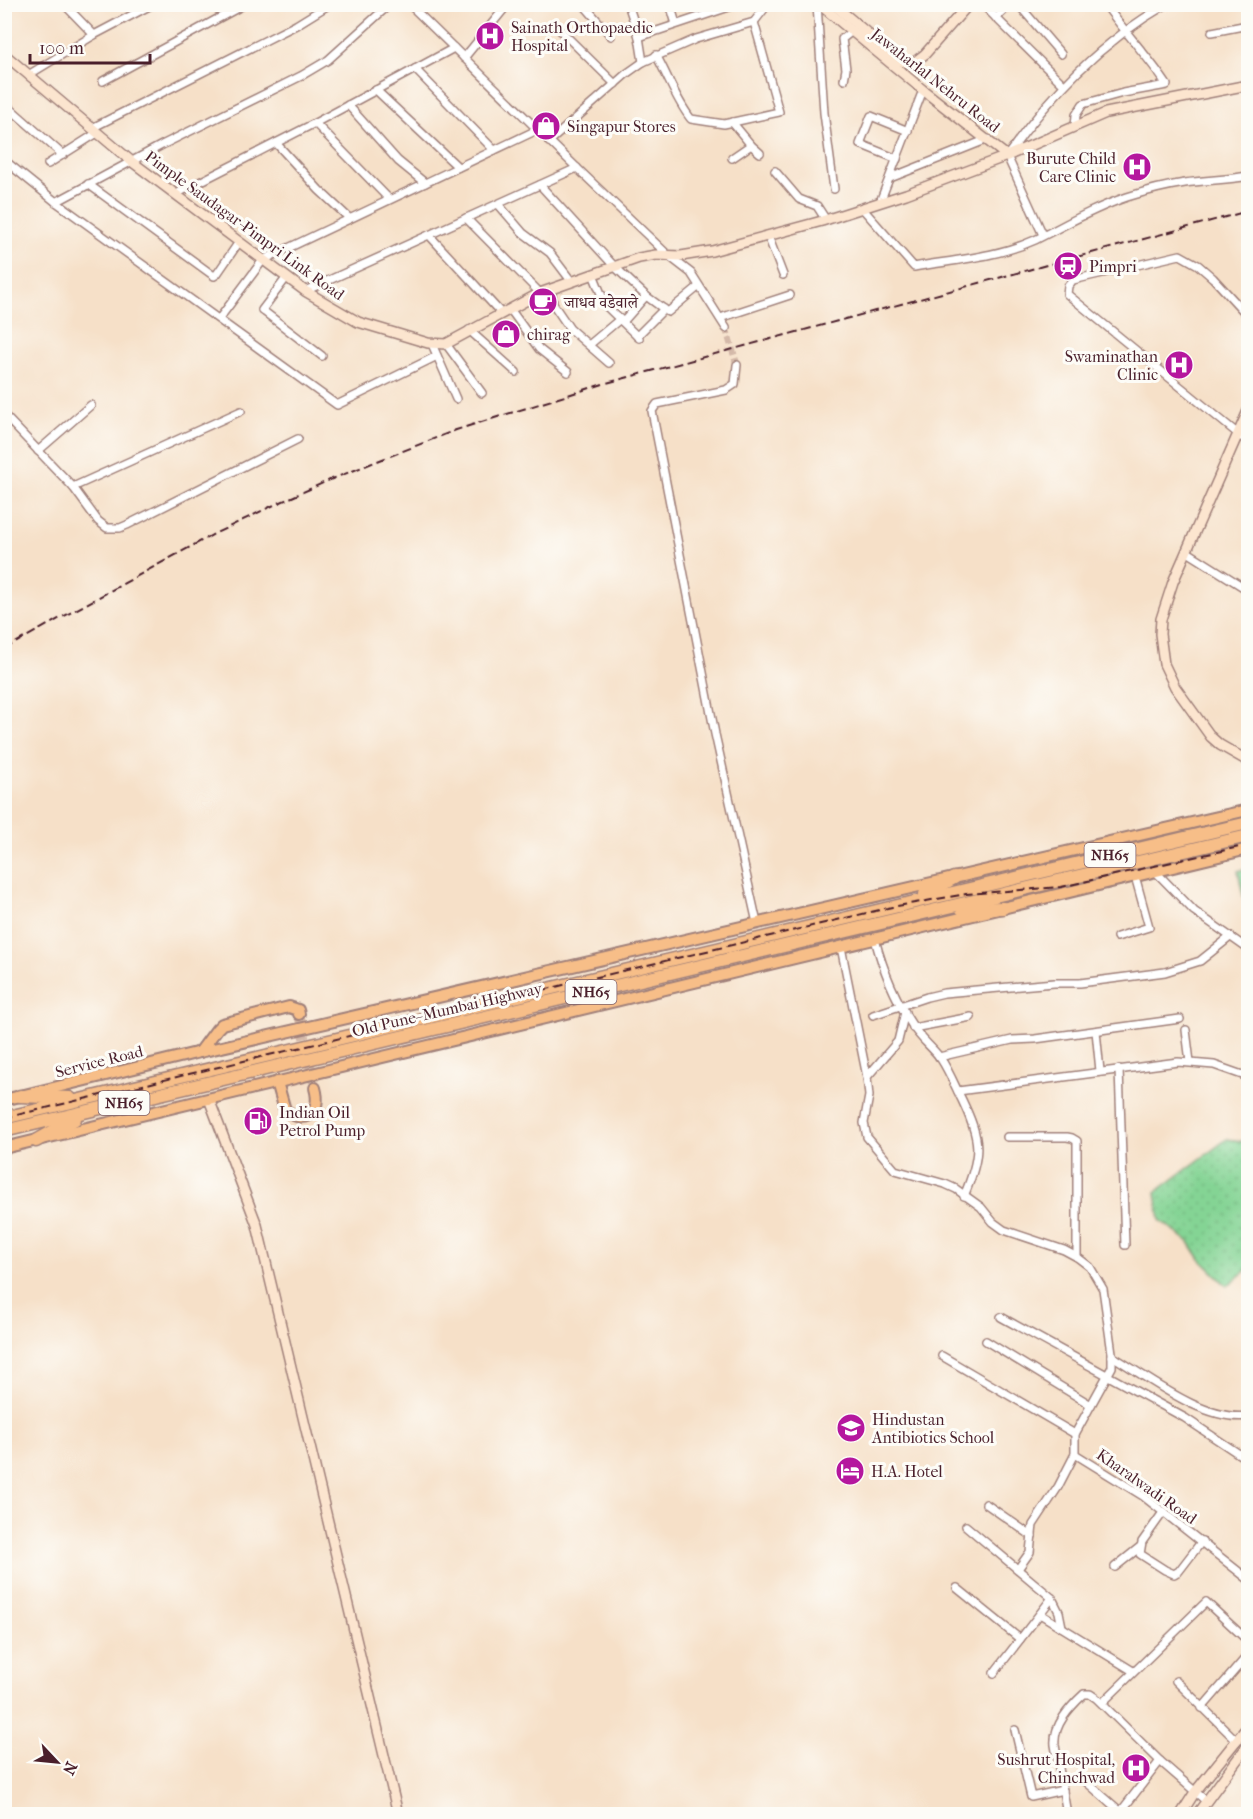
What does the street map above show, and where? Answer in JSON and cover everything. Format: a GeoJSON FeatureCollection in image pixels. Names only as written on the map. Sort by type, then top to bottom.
{"type":"FeatureCollection","features":[{"type":"Feature","properties":{"kind":"highway","name":"NH65"},"geometry":{"type":"LineString","coordinates":[[914,901],[1248,823]]}},
{"type":"Feature","properties":{"kind":"highway","name":"NH65"},"geometry":{"type":"LineString","coordinates":[[940,909],[1248,836]]}},
{"type":"Feature","properties":{"kind":"highway"},"geometry":{"type":"LineString","coordinates":[[914,901],[954,878]]}},
{"type":"Feature","properties":{"kind":"highway","name":"Old Pune–Mumbai Highway"},"geometry":{"type":"LineString","coordinates":[[87,1105],[241,1061],[914,901]]}},
{"type":"Feature","properties":{"kind":"highway"},"geometry":{"type":"LineString","coordinates":[[940,909],[1003,908]]}},
{"type":"Feature","properties":{"kind":"highway","name":"Old Pune–Mumbai Highway"},"geometry":{"type":"LineString","coordinates":[[87,1105],[243,1075],[940,909]]}},
{"type":"Feature","properties":{"kind":"highway"},"geometry":{"type":"LineString","coordinates":[[20,1096],[87,1105]]}},
{"type":"Feature","properties":{"kind":"highway"},"geometry":{"type":"LineString","coordinates":[[36,1141],[87,1105]]}},
{"type":"Feature","properties":{"kind":"highway","name":"NH65"},"geometry":{"type":"LineString","coordinates":[[4,1118],[87,1105]]}},
{"type":"Feature","properties":{"kind":"highway","name":"NH65"},"geometry":{"type":"LineString","coordinates":[[4,1131],[87,1105]]}},
{"type":"Feature","properties":{"kind":"main road","name":"Service Road"},"geometry":{"type":"LineString","coordinates":[[4,1100],[200,1052],[1248,810]]}},
{"type":"Feature","properties":{"kind":"main road"},"geometry":{"type":"LineString","coordinates":[[4,1148],[1248,849]]}},
{"type":"Feature","properties":{"kind":"main road"},"geometry":{"type":"LineString","coordinates":[[200,1052],[222,1024],[289,1007],[294,1008],[299,1014]]}},
{"type":"Feature","properties":{"kind":"main road"},"geometry":{"type":"LineString","coordinates":[[277,1082],[285,1110],[297,1117],[310,1115],[314,1110],[317,1104],[315,1088]]}},
{"type":"Feature","properties":{"kind":"street"},"geometry":{"type":"LineString","coordinates":[[64,4],[94,35]]}},
{"type":"Feature","properties":{"kind":"street"},"geometry":{"type":"LineString","coordinates":[[30,74],[94,35],[153,4]]}},
{"type":"Feature","properties":{"kind":"street"},"geometry":{"type":"LineString","coordinates":[[103,81],[245,4]]}},
{"type":"Feature","properties":{"kind":"street"},"geometry":{"type":"LineString","coordinates":[[48,164],[95,130],[296,25],[330,4]]}},
{"type":"Feature","properties":{"kind":"street"},"geometry":{"type":"LineString","coordinates":[[56,202],[328,60],[390,4]]}},
{"type":"Feature","properties":{"kind":"street"},"geometry":{"type":"LineString","coordinates":[[409,4],[549,142],[669,256],[691,273],[726,328]]}},
{"type":"Feature","properties":{"kind":"street"},"geometry":{"type":"LineString","coordinates":[[464,58],[508,4]]}},
{"type":"Feature","properties":{"kind":"street"},"geometry":{"type":"LineString","coordinates":[[583,4],[611,36]]}},
{"type":"Feature","properties":{"kind":"street"},"geometry":{"type":"LineString","coordinates":[[628,4],[639,37],[643,62]]}},
{"type":"Feature","properties":{"kind":"street"},"geometry":{"type":"LineString","coordinates":[[670,4],[676,24]]}},
{"type":"Feature","properties":{"kind":"street"},"geometry":{"type":"LineString","coordinates":[[639,37],[738,4]]}},
{"type":"Feature","properties":{"kind":"street"},"geometry":{"type":"LineString","coordinates":[[549,142],[643,62],[696,39],[754,22],[768,4]]}},
{"type":"Feature","properties":{"kind":"street"},"geometry":{"type":"LineString","coordinates":[[818,4],[824,113],[834,189]]}},
{"type":"Feature","properties":{"kind":"street","name":"Jawaharlal Nehru Road"},"geometry":{"type":"LineString","coordinates":[[818,4],[1007,156]]}},
{"type":"Feature","properties":{"kind":"street"},"geometry":{"type":"LineString","coordinates":[[833,4],[905,64],[912,64],[925,54],[969,4]]}},
{"type":"Feature","properties":{"kind":"street"},"geometry":{"type":"LineString","coordinates":[[982,4],[1064,85]]}},
{"type":"Feature","properties":{"kind":"street"},"geometry":{"type":"LineString","coordinates":[[996,18],[1011,4]]}},
{"type":"Feature","properties":{"kind":"street"},"geometry":{"type":"LineString","coordinates":[[1018,4],[1061,54]]}},
{"type":"Feature","properties":{"kind":"street"},"geometry":{"type":"LineString","coordinates":[[1075,126],[1076,115],[1083,104],[1123,93],[1167,85],[1153,64],[1124,32],[1105,4]]}},
{"type":"Feature","properties":{"kind":"street"},"geometry":{"type":"LineString","coordinates":[[1007,156],[1027,127],[1064,85],[1090,60],[1124,32],[1167,4]]}},
{"type":"Feature","properties":{"kind":"street"},"geometry":{"type":"LineString","coordinates":[[656,55],[680,105],[691,119],[724,124],[779,112],[754,22]]}},
{"type":"Feature","properties":{"kind":"street"},"geometry":{"type":"LineString","coordinates":[[1212,32],[1248,25]]}},
{"type":"Feature","properties":{"kind":"street"},"geometry":{"type":"LineString","coordinates":[[561,31],[615,84]]}},
{"type":"Feature","properties":{"kind":"street"},"geometry":{"type":"LineString","coordinates":[[844,80],[846,69],[842,39],[852,31]]}},
{"type":"Feature","properties":{"kind":"street"},"geometry":{"type":"LineString","coordinates":[[176,194],[454,48]]}},
{"type":"Feature","properties":{"kind":"street","name":"Pimple Saudagar-Pimpri Link Road"},"geometry":{"type":"LineString","coordinates":[[5,55],[131,161],[305,291],[358,322],[432,344],[446,344]]}},
{"type":"Feature","properties":{"kind":"street"},"geometry":{"type":"LineString","coordinates":[[415,69],[494,150]]}},
{"type":"Feature","properties":{"kind":"street"},"geometry":{"type":"LineString","coordinates":[[482,393],[446,344],[540,293],[639,258],[712,250],[826,220],[1007,156],[1094,117],[1124,108],[1248,84]]}},
{"type":"Feature","properties":{"kind":"street"},"geometry":{"type":"LineString","coordinates":[[376,90],[458,167]]}},
{"type":"Feature","properties":{"kind":"street"},"geometry":{"type":"LineString","coordinates":[[880,202],[923,90]]}},
{"type":"Feature","properties":{"kind":"street"},"geometry":{"type":"LineString","coordinates":[[4,103],[63,154]]}},
{"type":"Feature","properties":{"kind":"street"},"geometry":{"type":"LineString","coordinates":[[348,105],[398,161],[424,183]]}},
{"type":"Feature","properties":{"kind":"street"},"geometry":{"type":"LineString","coordinates":[[897,159],[860,144],[871,116],[908,131]]}},
{"type":"Feature","properties":{"kind":"street"},"geometry":{"type":"LineString","coordinates":[[732,122],[760,153]]}},
{"type":"Feature","properties":{"kind":"street"},"geometry":{"type":"LineString","coordinates":[[315,123],[388,199]]}},
{"type":"Feature","properties":{"kind":"street"},"geometry":{"type":"LineString","coordinates":[[219,319],[263,260],[537,130]]}},
{"type":"Feature","properties":{"kind":"street"},"geometry":{"type":"LineString","coordinates":[[890,178],[987,139]]}},
{"type":"Feature","properties":{"kind":"street"},"geometry":{"type":"LineString","coordinates":[[276,143],[319,190],[349,218]]}},
{"type":"Feature","properties":{"kind":"street"},"geometry":{"type":"LineString","coordinates":[[732,158],[751,145]]}},
{"type":"Feature","properties":{"kind":"street"},"geometry":{"type":"LineString","coordinates":[[1007,156],[1043,235]]}},
{"type":"Feature","properties":{"kind":"street"},"geometry":{"type":"LineString","coordinates":[[4,159],[56,202],[337,405],[437,356]]}},
{"type":"Feature","properties":{"kind":"street"},"geometry":{"type":"LineString","coordinates":[[305,291],[577,168]]}},
{"type":"Feature","properties":{"kind":"street"},"geometry":{"type":"LineString","coordinates":[[776,171],[799,199],[817,206],[826,220]]}},
{"type":"Feature","properties":{"kind":"street"},"geometry":{"type":"LineString","coordinates":[[861,208],[914,267],[1007,250],[1094,210],[1147,191],[1167,186],[1248,176]]}},
{"type":"Feature","properties":{"kind":"street"},"geometry":{"type":"LineString","coordinates":[[88,184],[213,276],[217,274],[239,242]]}},
{"type":"Feature","properties":{"kind":"street"},"geometry":{"type":"LineString","coordinates":[[540,185],[614,266],[646,296],[668,312],[698,287]]}},
{"type":"Feature","properties":{"kind":"street"},"geometry":{"type":"LineString","coordinates":[[498,204],[523,233],[550,253],[572,282]]}},
{"type":"Feature","properties":{"kind":"street"},"geometry":{"type":"LineString","coordinates":[[466,218],[540,293]]}},
{"type":"Feature","properties":{"kind":"street"},"geometry":{"type":"LineString","coordinates":[[429,235],[506,311],[539,348],[568,372]]}},
{"type":"Feature","properties":{"kind":"street"},"geometry":{"type":"LineString","coordinates":[[768,236],[783,275]]}},
{"type":"Feature","properties":{"kind":"street"},"geometry":{"type":"LineString","coordinates":[[1248,316],[1213,278],[1198,265],[1180,255],[1073,280],[1068,286],[1067,294],[1248,442]]}},
{"type":"Feature","properties":{"kind":"street"},"geometry":{"type":"LineString","coordinates":[[593,274],[606,306],[638,337],[664,309]]}},
{"type":"Feature","properties":{"kind":"street"},"geometry":{"type":"LineString","coordinates":[[287,277],[262,310],[322,356]]}},
{"type":"Feature","properties":{"kind":"street"},"geometry":{"type":"LineString","coordinates":[[551,289],[556,311],[570,329],[609,363]]}},
{"type":"Feature","properties":{"kind":"street"},"geometry":{"type":"LineString","coordinates":[[720,318],[790,295]]}},
{"type":"Feature","properties":{"kind":"street"},"geometry":{"type":"LineString","coordinates":[[589,345],[621,320],[646,296]]}},
{"type":"Feature","properties":{"kind":"street"},"geometry":{"type":"LineString","coordinates":[[469,330],[516,372]]}},
{"type":"Feature","properties":{"kind":"street"},"geometry":{"type":"LineString","coordinates":[[432,344],[456,399]]}},
{"type":"Feature","properties":{"kind":"street"},"geometry":{"type":"LineString","coordinates":[[737,365],[735,384],[726,390],[657,404],[652,411],[715,734],[757,923]]}},
{"type":"Feature","properties":{"kind":"street"},"geometry":{"type":"LineString","coordinates":[[38,451],[91,405]]}},
{"type":"Feature","properties":{"kind":"street"},"geometry":{"type":"LineString","coordinates":[[73,487],[241,411]]}},
{"type":"Feature","properties":{"kind":"street"},"geometry":{"type":"LineString","coordinates":[[1248,411],[1173,582],[1161,619],[1160,634],[1164,664],[1175,687],[1211,736],[1220,745],[1248,761]]}},
{"type":"Feature","properties":{"kind":"street"},"geometry":{"type":"LineString","coordinates":[[4,415],[73,487],[103,526],[107,528],[120,528],[298,439]]}},
{"type":"Feature","properties":{"kind":"street"},"geometry":{"type":"LineString","coordinates":[[1186,551],[1248,590]]}},
{"type":"Feature","properties":{"kind":"street"},"geometry":{"type":"LineString","coordinates":[[1156,872],[1194,911],[1248,949]]}},
{"type":"Feature","properties":{"kind":"street"},"geometry":{"type":"LineString","coordinates":[[1117,938],[1149,927],[1135,876]]}},
{"type":"Feature","properties":{"kind":"street"},"geometry":{"type":"LineString","coordinates":[[873,1015],[903,1010],[927,997],[944,993],[1054,983],[1080,983],[1165,972],[1200,961],[1230,937]]}},
{"type":"Feature","properties":{"kind":"street"},"geometry":{"type":"LineString","coordinates":[[875,939],[881,961],[903,1010],[914,1028],[939,1057],[974,1124],[978,1146],[974,1172],[964,1196]]}},
{"type":"Feature","properties":{"kind":"street","name":"Kharalwadi Road"},"geometry":{"type":"LineString","coordinates":[[841,947],[867,1077],[869,1095],[864,1123],[867,1137],[895,1170],[956,1189],[1004,1230],[1064,1250],[1090,1267],[1103,1290],[1112,1367],[1075,1434],[1075,1454],[1143,1496],[1248,1579]]}},
{"type":"Feature","properties":{"kind":"street"},"geometry":{"type":"LineString","coordinates":[[867,1077],[898,1041],[903,1010]]}},
{"type":"Feature","properties":{"kind":"street"},"geometry":{"type":"LineString","coordinates":[[914,1028],[971,1017]]}},
{"type":"Feature","properties":{"kind":"street"},"geometry":{"type":"LineString","coordinates":[[939,1057],[1012,1040],[1035,1039],[1180,1019]]}},
{"type":"Feature","properties":{"kind":"street"},"geometry":{"type":"LineString","coordinates":[[1186,1030],[1190,1062]]}},
{"type":"Feature","properties":{"kind":"street"},"geometry":{"type":"LineString","coordinates":[[1096,1031],[1100,1071]]}},
{"type":"Feature","properties":{"kind":"street"},"geometry":{"type":"LineString","coordinates":[[958,1091],[1100,1071],[1190,1062],[1227,1068],[1248,1077]]}},
{"type":"Feature","properties":{"kind":"street"},"geometry":{"type":"LineString","coordinates":[[1119,1069],[1125,1245]]}},
{"type":"Feature","properties":{"kind":"street"},"geometry":{"type":"LineString","coordinates":[[209,1099],[257,1225],[398,1815]]}},
{"type":"Feature","properties":{"kind":"street"},"geometry":{"type":"LineString","coordinates":[[1007,1137],[1072,1137],[1077,1141],[1077,1257]]}},
{"type":"Feature","properties":{"kind":"street"},"geometry":{"type":"LineString","coordinates":[[1001,1317],[1185,1418],[1248,1460]]}},
{"type":"Feature","properties":{"kind":"street"},"geometry":{"type":"LineString","coordinates":[[986,1341],[1091,1405]]}},
{"type":"Feature","properties":{"kind":"street"},"geometry":{"type":"LineString","coordinates":[[942,1356],[1075,1434]]}},
{"type":"Feature","properties":{"kind":"street"},"geometry":{"type":"LineString","coordinates":[[1112,1356],[1204,1409],[1248,1416]]}},
{"type":"Feature","properties":{"kind":"street"},"geometry":{"type":"LineString","coordinates":[[1018,1569],[1030,1552],[1033,1525],[1058,1487],[1075,1454]]}},
{"type":"Feature","properties":{"kind":"street"},"geometry":{"type":"LineString","coordinates":[[986,1504],[1032,1536]]}},
{"type":"Feature","properties":{"kind":"street"},"geometry":{"type":"LineString","coordinates":[[1115,1567],[1140,1547],[1164,1512]]}},
{"type":"Feature","properties":{"kind":"street"},"geometry":{"type":"LineString","coordinates":[[966,1527],[1052,1598],[1059,1612],[1062,1627]]}},
{"type":"Feature","properties":{"kind":"street"},"geometry":{"type":"LineString","coordinates":[[1140,1547],[1140,1554],[1174,1574],[1179,1571],[1202,1541]]}},
{"type":"Feature","properties":{"kind":"street"},"geometry":{"type":"LineString","coordinates":[[957,1588],[1020,1639]]}},
{"type":"Feature","properties":{"kind":"street"},"geometry":{"type":"LineString","coordinates":[[994,1673],[1052,1598]]}},
{"type":"Feature","properties":{"kind":"street"},"geometry":{"type":"LineString","coordinates":[[1102,1703],[1206,1602],[1248,1641]]}},
{"type":"Feature","properties":{"kind":"street"},"geometry":{"type":"LineString","coordinates":[[1040,1614],[1133,1671]]}},
{"type":"Feature","properties":{"kind":"street"},"geometry":{"type":"LineString","coordinates":[[1202,1708],[1248,1655]]}},
{"type":"Feature","properties":{"kind":"street"},"geometry":{"type":"LineString","coordinates":[[1176,1680],[1237,1742]]}},
{"type":"Feature","properties":{"kind":"street"},"geometry":{"type":"LineString","coordinates":[[1067,1815],[1054,1739],[1057,1728],[1084,1694],[1090,1694],[1102,1703],[1160,1761],[1206,1802]]}},
{"type":"Feature","properties":{"kind":"street"},"geometry":{"type":"LineString","coordinates":[[1181,1815],[1195,1792],[1248,1726]]}},
{"type":"Feature","properties":{"kind":"street"},"geometry":{"type":"LineString","coordinates":[[1015,1730],[1031,1797],[1063,1790]]}},
{"type":"Feature","properties":{"kind":"street"},"geometry":{"type":"LineString","coordinates":[[1197,1815],[1248,1745]]}},
{"type":"Feature","properties":{"kind":"street"},"geometry":{"type":"LineString","coordinates":[[1083,1779],[1120,1813],[1160,1761]]}},
{"type":"Feature","properties":{"kind":"green space"},"geometry":{"type":"Polygon","coordinates":[[[1248,868],[1248,906],[1245,904],[1238,871],[1248,868]]]}},
{"type":"Feature","properties":{"kind":"green space"},"geometry":{"type":"Polygon","coordinates":[[[1227,1139],[1248,1142],[1248,1269],[1227,1286],[1200,1259],[1189,1242],[1160,1220],[1156,1192],[1227,1139]]]}},
{"type":"Feature","properties":{"kind":"tunnel"},"geometry":{"type":"LineString","coordinates":[[726,328],[737,365]]}},
{"type":"Feature","properties":{"kind":"tunnel"},"geometry":{"type":"LineString","coordinates":[[299,1014],[315,1088]]}},
{"type":"Feature","properties":{"kind":"railway"},"geometry":{"type":"LineString","coordinates":[[4,649],[214,534],[332,479],[456,430],[603,384],[1248,211]]}},
{"type":"Feature","properties":{"kind":"railway"},"geometry":{"type":"LineString","coordinates":[[4,1118],[892,907],[966,894],[1061,887],[1248,845]]}},
{"type":"Feature","properties":{"kind":"place","name":"Sainath Orthopaedic Hospital"},"geometry":{"type":"Point","coordinates":[490,36]}},
{"type":"Feature","properties":{"kind":"place","name":"Singapur Stores"},"geometry":{"type":"Point","coordinates":[546,126]}},
{"type":"Feature","properties":{"kind":"place","name":"Burute Child Care Clinic"},"geometry":{"type":"Point","coordinates":[1137,167]}},
{"type":"Feature","properties":{"kind":"place","name":"Pimpri"},"geometry":{"type":"Point","coordinates":[1068,266]}},
{"type":"Feature","properties":{"kind":"place","name":"जाधव वडेवाले"},"geometry":{"type":"Point","coordinates":[543,302]}},
{"type":"Feature","properties":{"kind":"place","name":"chirag"},"geometry":{"type":"Point","coordinates":[506,334]}},
{"type":"Feature","properties":{"kind":"place","name":"Swaminathan Clinic"},"geometry":{"type":"Point","coordinates":[1179,365]}},
{"type":"Feature","properties":{"kind":"place","name":"Indian Oil Petrol Pump"},"geometry":{"type":"Point","coordinates":[258,1121]}},
{"type":"Feature","properties":{"kind":"place","name":"Hindustan Antibiotics School"},"geometry":{"type":"Point","coordinates":[851,1428]}},
{"type":"Feature","properties":{"kind":"place","name":"H.A. Hotel"},"geometry":{"type":"Point","coordinates":[850,1471]}},
{"type":"Feature","properties":{"kind":"place","name":"Sushrut Hospital, Chinchwad"},"geometry":{"type":"Point","coordinates":[1136,1768]}}]}
